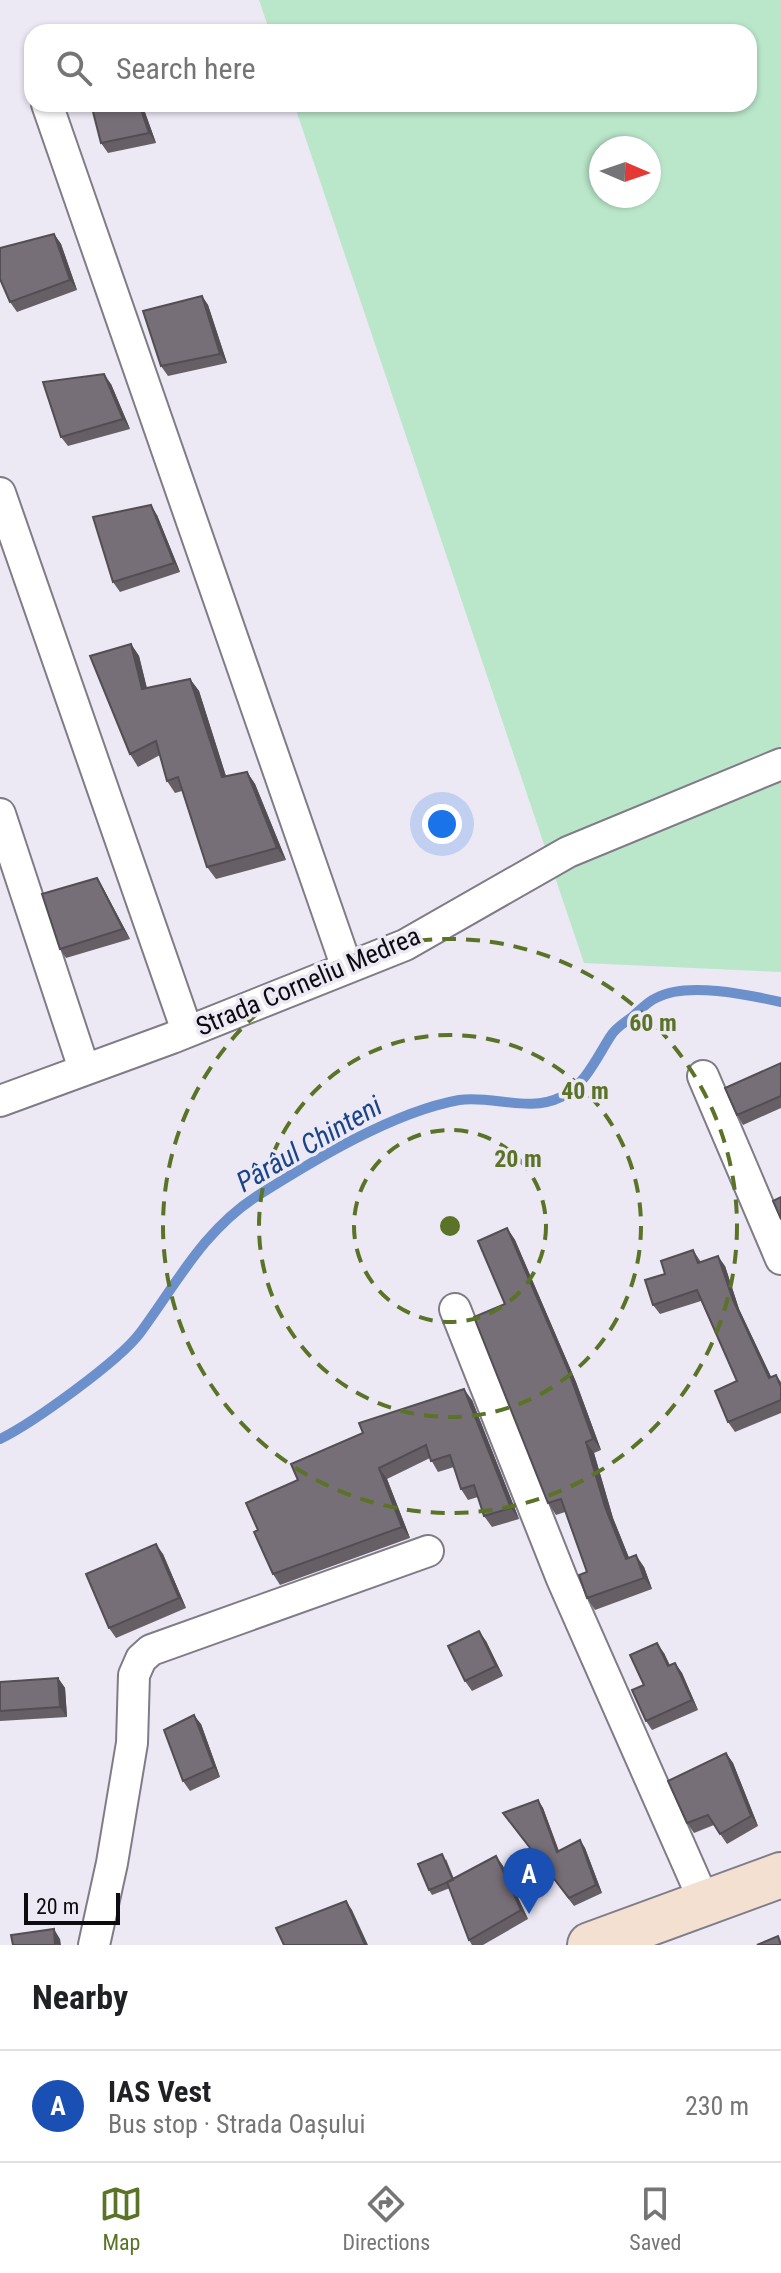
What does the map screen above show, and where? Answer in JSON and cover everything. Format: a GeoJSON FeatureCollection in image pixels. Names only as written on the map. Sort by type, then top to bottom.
{"type":"FeatureCollection","features":[{"type":"Feature","properties":{"kind":"main road"},"geometry":{"type":"LineString","coordinates":[[611,1942],[781,1875]]}},
{"type":"Feature","properties":{"kind":"street"},"geometry":{"type":"LineString","coordinates":[[50,112],[347,968]]}},
{"type":"Feature","properties":{"kind":"street"},"geometry":{"type":"LineString","coordinates":[[0,493],[187,1031]]}},
{"type":"Feature","properties":{"kind":"street","name":"Strada Corneliu Medrea"},"geometry":{"type":"LineString","coordinates":[[0,1101],[405,945],[568,852],[781,764]]}},
{"type":"Feature","properties":{"kind":"street"},"geometry":{"type":"LineString","coordinates":[[0,814],[84,1069]]}},
{"type":"Feature","properties":{"kind":"street"},"geometry":{"type":"LineString","coordinates":[[703,1076],[781,1259]]}},
{"type":"Feature","properties":{"kind":"street"},"geometry":{"type":"LineString","coordinates":[[455,1309],[562,1579],[705,1903]]}},
{"type":"Feature","properties":{"kind":"street"},"geometry":{"type":"LineString","coordinates":[[94,1945],[112,1863],[132,1743],[134,1675],[141,1659],[151,1650],[428,1551]]}},
{"type":"Feature","properties":{"kind":"green space"},"geometry":{"type":"Polygon","coordinates":[[[259,0],[781,0],[781,972],[584,963],[297,112],[757,112],[757,24],[267,24],[259,0]]]}},
{"type":"Feature","properties":{"kind":"building"},"geometry":{"type":"Polygon","coordinates":[[[93,112],[142,112],[149,133],[101,143],[93,112]]]}},
{"type":"Feature","properties":{"kind":"building"},"geometry":{"type":"Polygon","coordinates":[[[54,234],[70,280],[10,302],[0,279],[0,248],[54,234]]]}},
{"type":"Feature","properties":{"kind":"building"},"geometry":{"type":"Polygon","coordinates":[[[202,296],[220,354],[161,366],[143,311],[202,296]]]}},
{"type":"Feature","properties":{"kind":"building"},"geometry":{"type":"Polygon","coordinates":[[[104,374],[123,419],[61,437],[43,382],[104,374]]]}},
{"type":"Feature","properties":{"kind":"building"},"geometry":{"type":"Polygon","coordinates":[[[151,505],[174,563],[113,582],[93,517],[151,505]]]}},
{"type":"Feature","properties":{"kind":"building"},"geometry":{"type":"Polygon","coordinates":[[[131,644],[142,689],[190,679],[222,777],[247,772],[277,848],[207,867],[178,777],[167,781],[156,741],[130,754],[90,656],[131,644]]]}},
{"type":"Feature","properties":{"kind":"building"},"geometry":{"type":"Polygon","coordinates":[[[97,878],[123,929],[60,949],[42,894],[97,878]]]}},
{"type":"Feature","properties":{"kind":"building"},"geometry":{"type":"Polygon","coordinates":[[[781,1063],[781,1096],[737,1115],[725,1088],[781,1063]]]}},
{"type":"Feature","properties":{"kind":"building"},"geometry":{"type":"Polygon","coordinates":[[[781,1197],[781,1219],[773,1201],[781,1197]]]}},
{"type":"Feature","properties":{"kind":"building"},"geometry":{"type":"Polygon","coordinates":[[[507,1228],[568,1370],[593,1439],[586,1442],[605,1507],[626,1559],[636,1555],[644,1578],[587,1598],[579,1575],[587,1572],[561,1499],[548,1503],[474,1317],[505,1304],[478,1241],[507,1228]]]}},
{"type":"Feature","properties":{"kind":"building"},"geometry":{"type":"Polygon","coordinates":[[[693,1250],[698,1263],[718,1256],[733,1300],[769,1378],[776,1375],[781,1387],[781,1400],[728,1422],[715,1391],[737,1381],[697,1290],[653,1305],[645,1280],[665,1274],[661,1261],[693,1250]]]}},
{"type":"Feature","properties":{"kind":"building"},"geometry":{"type":"Polygon","coordinates":[[[464,1389],[511,1508],[484,1516],[474,1485],[461,1489],[450,1455],[431,1461],[426,1445],[379,1468],[402,1527],[273,1574],[254,1532],[258,1530],[246,1503],[298,1480],[291,1464],[363,1433],[359,1423],[464,1389]]]}},
{"type":"Feature","properties":{"kind":"building"},"geometry":{"type":"Polygon","coordinates":[[[156,1544],[179,1598],[109,1628],[86,1574],[156,1544]]]}},
{"type":"Feature","properties":{"kind":"building"},"geometry":{"type":"Polygon","coordinates":[[[479,1631],[496,1666],[465,1681],[448,1646],[479,1631]]]}},
{"type":"Feature","properties":{"kind":"building"},"geometry":{"type":"Polygon","coordinates":[[[657,1643],[668,1666],[675,1663],[692,1700],[646,1721],[632,1690],[644,1685],[630,1655],[657,1643]]]}},
{"type":"Feature","properties":{"kind":"building"},"geometry":{"type":"Polygon","coordinates":[[[58,1678],[60,1707],[0,1711],[0,1682],[58,1678]]]}},
{"type":"Feature","properties":{"kind":"building"},"geometry":{"type":"Polygon","coordinates":[[[194,1715],[214,1767],[183,1781],[164,1730],[194,1715]]]}},
{"type":"Feature","properties":{"kind":"building"},"geometry":{"type":"Polygon","coordinates":[[[726,1753],[751,1816],[720,1834],[708,1815],[687,1823],[668,1781],[726,1753]]]}},
{"type":"Feature","properties":{"kind":"building"},"geometry":{"type":"Polygon","coordinates":[[[538,1800],[557,1852],[580,1840],[596,1885],[569,1898],[503,1813],[538,1800]]]}},
{"type":"Feature","properties":{"kind":"building"},"geometry":{"type":"Polygon","coordinates":[[[442,1854],[453,1880],[429,1890],[418,1864],[442,1854]]]}},
{"type":"Feature","properties":{"kind":"building"},"geometry":{"type":"Polygon","coordinates":[[[496,1856],[521,1910],[469,1940],[447,1882],[496,1856]]]}},
{"type":"Feature","properties":{"kind":"building"},"geometry":{"type":"Polygon","coordinates":[[[346,1901],[365,1945],[284,1945],[276,1928],[346,1901]]]}},
{"type":"Feature","properties":{"kind":"building"},"geometry":{"type":"Polygon","coordinates":[[[54,1929],[55,1945],[13,1945],[11,1935],[54,1929]]]}},
{"type":"Feature","properties":{"kind":"building"},"geometry":{"type":"Polygon","coordinates":[[[778,1936],[781,1945],[757,1945],[778,1936]]]}},
{"type":"Feature","properties":{"kind":"waterway","name":"Pârâul Chinteni"},"geometry":{"type":"LineString","coordinates":[[0,1439],[33,1420],[129,1345],[206,1242],[238,1210],[329,1153],[381,1126],[434,1106],[472,1099],[536,1104],[561,1097],[583,1079],[617,1028],[649,1002],[669,993],[718,991],[781,1002]]}},
{"type":"Feature","properties":{"kind":"place","name":"IAS Vest"},"geometry":{"type":"Point","coordinates":[529,1914]}}]}
